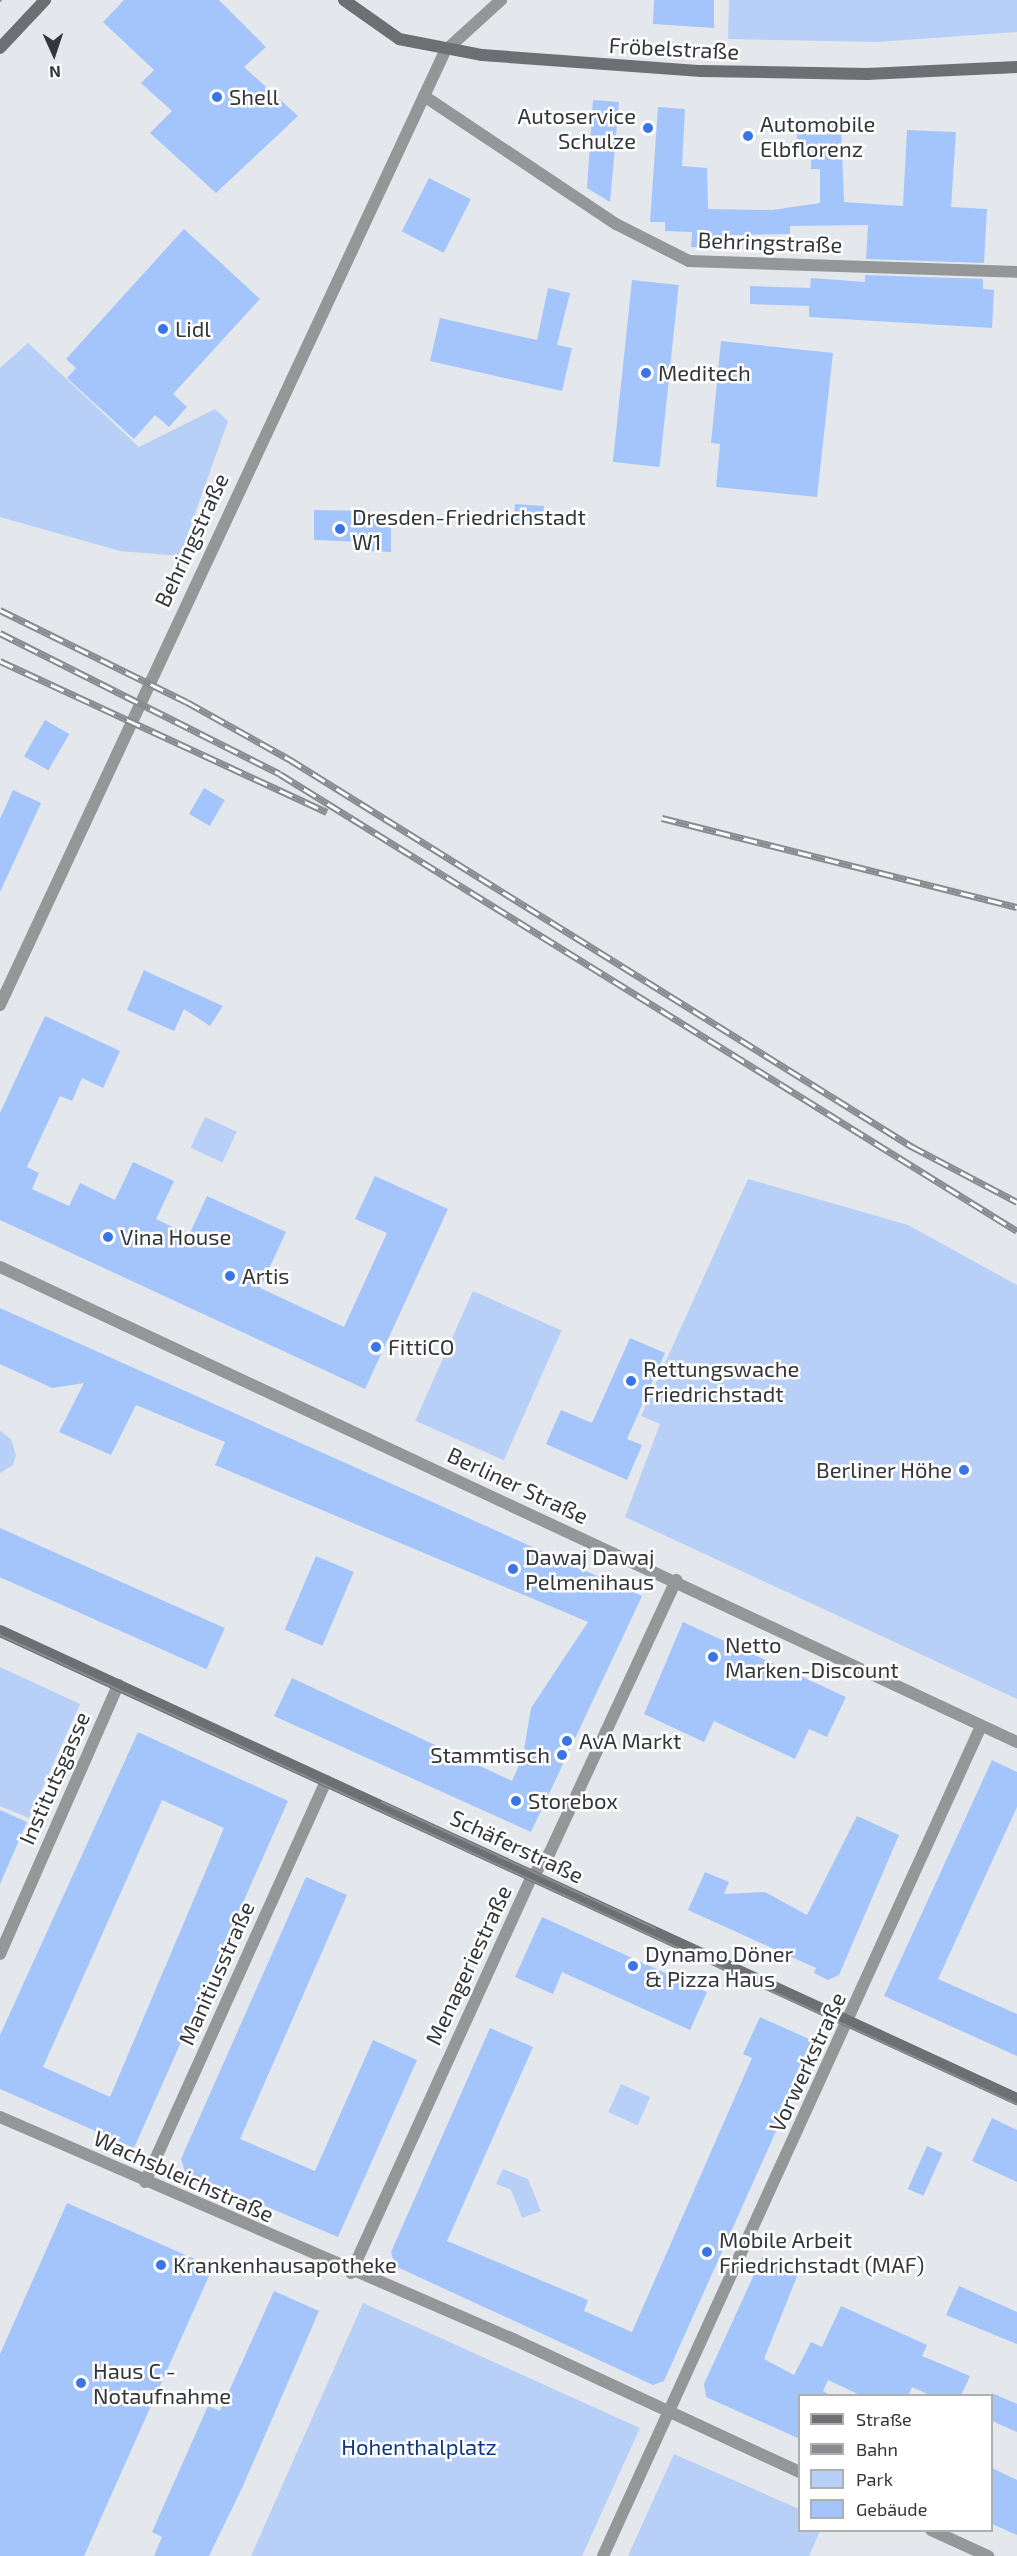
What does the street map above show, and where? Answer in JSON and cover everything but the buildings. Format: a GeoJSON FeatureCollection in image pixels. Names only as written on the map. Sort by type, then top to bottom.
{"type":"FeatureCollection","features":[{"type":"Feature","properties":{"kind":"street"},"geometry":{"type":"LineString","coordinates":[[0,48],[45,0]]}},
{"type":"Feature","properties":{"kind":"street","name":"Fröbelstraße"},"geometry":{"type":"LineString","coordinates":[[344,0],[399,39],[445,51],[701,71],[867,74],[1017,67]]}},
{"type":"Feature","properties":{"kind":"street","name":"Behringstraße"},"geometry":{"type":"LineString","coordinates":[[0,1005],[445,51],[501,0]]}},
{"type":"Feature","properties":{"kind":"street","name":"Behringstraße"},"geometry":{"type":"LineString","coordinates":[[424,96],[616,224],[689,261],[1017,272]]}},
{"type":"Feature","properties":{"kind":"street","name":"Berliner Straße"},"geometry":{"type":"LineString","coordinates":[[0,1267],[1017,1742]]}},
{"type":"Feature","properties":{"kind":"street","name":"Menageriestraße"},"geometry":{"type":"LineString","coordinates":[[351,2273],[532,1876],[550,1852],[676,1581]]}},
{"type":"Feature","properties":{"kind":"street","name":"Schäferstraße"},"geometry":{"type":"LineString","coordinates":[[0,1631],[1017,2099]]}},
{"type":"Feature","properties":{"kind":"street","name":"Institutsgasse"},"geometry":{"type":"LineString","coordinates":[[0,1954],[118,1685]]}},
{"type":"Feature","properties":{"kind":"street","name":"Vorwerkstraße"},"geometry":{"type":"LineString","coordinates":[[668,2413],[849,2022],[981,1726]]}},
{"type":"Feature","properties":{"kind":"street","name":"Manitiusstraße"},"geometry":{"type":"LineString","coordinates":[[145,2182],[326,1780]]}},
{"type":"Feature","properties":{"kind":"street","name":"Wachsbleichstraße"},"geometry":{"type":"LineString","coordinates":[[0,2117],[351,2273]]}},
{"type":"Feature","properties":{"kind":"street"},"geometry":{"type":"LineString","coordinates":[[351,2273],[513,2339],[668,2413],[798,2471]]}},
{"type":"Feature","properties":{"kind":"street"},"geometry":{"type":"LineString","coordinates":[[603,2556],[668,2413]]}},
{"type":"Feature","properties":{"kind":"street"},"geometry":{"type":"LineString","coordinates":[[934,2532],[987,2556]]}},
{"type":"Feature","properties":{"kind":"green space"},"geometry":{"type":"Polygon","coordinates":[[[729,0],[1017,0],[1017,32],[877,42],[728,39],[729,0]]]}},
{"type":"Feature","properties":{"kind":"green space"},"geometry":{"type":"Polygon","coordinates":[[[28,343],[139,447],[215,409],[228,421],[180,556],[120,551],[0,517],[0,368],[28,343]]]}},
{"type":"Feature","properties":{"kind":"green space"},"geometry":{"type":"Polygon","coordinates":[[[205,1117],[237,1132],[222,1163],[191,1148],[205,1117]]]}},
{"type":"Feature","properties":{"kind":"green space"},"geometry":{"type":"Polygon","coordinates":[[[748,1179],[908,1225],[1017,1285],[1017,1699],[625,1517],[660,1424],[641,1416],[748,1179]]]}},
{"type":"Feature","properties":{"kind":"green space"},"geometry":{"type":"Polygon","coordinates":[[[473,1291],[562,1330],[504,1460],[415,1421],[473,1291]]]}},
{"type":"Feature","properties":{"kind":"green space"},"geometry":{"type":"Polygon","coordinates":[[[0,1431],[11,1439],[16,1455],[13,1465],[0,1473],[0,1431]]]}},
{"type":"Feature","properties":{"kind":"green space"},"geometry":{"type":"Polygon","coordinates":[[[0,1667],[80,1704],[29,1818],[0,1806],[0,1667]]]}},
{"type":"Feature","properties":{"kind":"green space"},"geometry":{"type":"Polygon","coordinates":[[[621,2084],[650,2097],[638,2125],[608,2112],[621,2084]]]}},
{"type":"Feature","properties":{"kind":"green space"},"geometry":{"type":"Polygon","coordinates":[[[503,2169],[528,2179],[541,2211],[522,2218],[511,2190],[496,2184],[503,2169]]]}},
{"type":"Feature","properties":{"kind":"green space","name":"Hohenthalplatz"},"geometry":{"type":"Polygon","coordinates":[[[363,2303],[640,2428],[582,2556],[251,2556],[363,2303]]]}},
{"type":"Feature","properties":{"kind":"green space"},"geometry":{"type":"Polygon","coordinates":[[[674,2454],[798,2509],[798,2532],[820,2532],[809,2556],[628,2556],[674,2454]]]}},
{"type":"Feature","properties":{"kind":"tram line"},"geometry":{"type":"LineString","coordinates":[[0,1635],[1017,2104]]}},
{"type":"Feature","properties":{"kind":"tram line"},"geometry":{"type":"LineString","coordinates":[[382,1802],[655,1928]]}},
{"type":"Feature","properties":{"kind":"railway"},"geometry":{"type":"LineString","coordinates":[[0,610],[187,702],[289,759],[911,1146],[1017,1202]]}},
{"type":"Feature","properties":{"kind":"railway"},"geometry":{"type":"LineString","coordinates":[[0,633],[280,774],[1017,1231]]}},
{"type":"Feature","properties":{"kind":"railway"},"geometry":{"type":"LineString","coordinates":[[0,661],[327,812]]}},
{"type":"Feature","properties":{"kind":"railway"},"geometry":{"type":"LineString","coordinates":[[662,818],[1017,907]]}},
{"type":"Feature","properties":{"kind":"place","name":"Shell"},"geometry":{"type":"Point","coordinates":[217,97]}},
{"type":"Feature","properties":{"kind":"place","name":"Autoservice Schulze"},"geometry":{"type":"Point","coordinates":[648,128]}},
{"type":"Feature","properties":{"kind":"place","name":"Automobile Elbflorenz"},"geometry":{"type":"Point","coordinates":[748,136]}},
{"type":"Feature","properties":{"kind":"place","name":"Lidl"},"geometry":{"type":"Point","coordinates":[163,329]}},
{"type":"Feature","properties":{"kind":"place","name":"Meditech"},"geometry":{"type":"Point","coordinates":[646,373]}},
{"type":"Feature","properties":{"kind":"place","name":"Dresden-Friedrichstadt W1"},"geometry":{"type":"Point","coordinates":[340,529]}},
{"type":"Feature","properties":{"kind":"place","name":"Vina House"},"geometry":{"type":"Point","coordinates":[108,1237]}},
{"type":"Feature","properties":{"kind":"place","name":"Artis"},"geometry":{"type":"Point","coordinates":[230,1276]}},
{"type":"Feature","properties":{"kind":"place","name":"FittiCO"},"geometry":{"type":"Point","coordinates":[376,1347]}},
{"type":"Feature","properties":{"kind":"place","name":"Rettungswache Friedrichstadt"},"geometry":{"type":"Point","coordinates":[631,1381]}},
{"type":"Feature","properties":{"kind":"place","name":"Berliner Höhe"},"geometry":{"type":"Point","coordinates":[964,1470]}},
{"type":"Feature","properties":{"kind":"place","name":"Dawaj Dawaj Pelmenihaus"},"geometry":{"type":"Point","coordinates":[513,1569]}},
{"type":"Feature","properties":{"kind":"place","name":"Netto Marken-Discount"},"geometry":{"type":"Point","coordinates":[713,1657]}},
{"type":"Feature","properties":{"kind":"place","name":"AvA Markt"},"geometry":{"type":"Point","coordinates":[567,1741]}},
{"type":"Feature","properties":{"kind":"place","name":"Stammtisch"},"geometry":{"type":"Point","coordinates":[562,1755]}},
{"type":"Feature","properties":{"kind":"place","name":"Storebox"},"geometry":{"type":"Point","coordinates":[516,1801]}},
{"type":"Feature","properties":{"kind":"place","name":"Dynamo Döner & Pizza Haus"},"geometry":{"type":"Point","coordinates":[633,1966]}},
{"type":"Feature","properties":{"kind":"place","name":"Mobile Arbeit Friedrichstadt (MAF)"},"geometry":{"type":"Point","coordinates":[707,2252]}},
{"type":"Feature","properties":{"kind":"place","name":"Krankenhausapotheke"},"geometry":{"type":"Point","coordinates":[161,2265]}},
{"type":"Feature","properties":{"kind":"place","name":"Haus C - Notaufnahme"},"geometry":{"type":"Point","coordinates":[81,2383]}}]}
